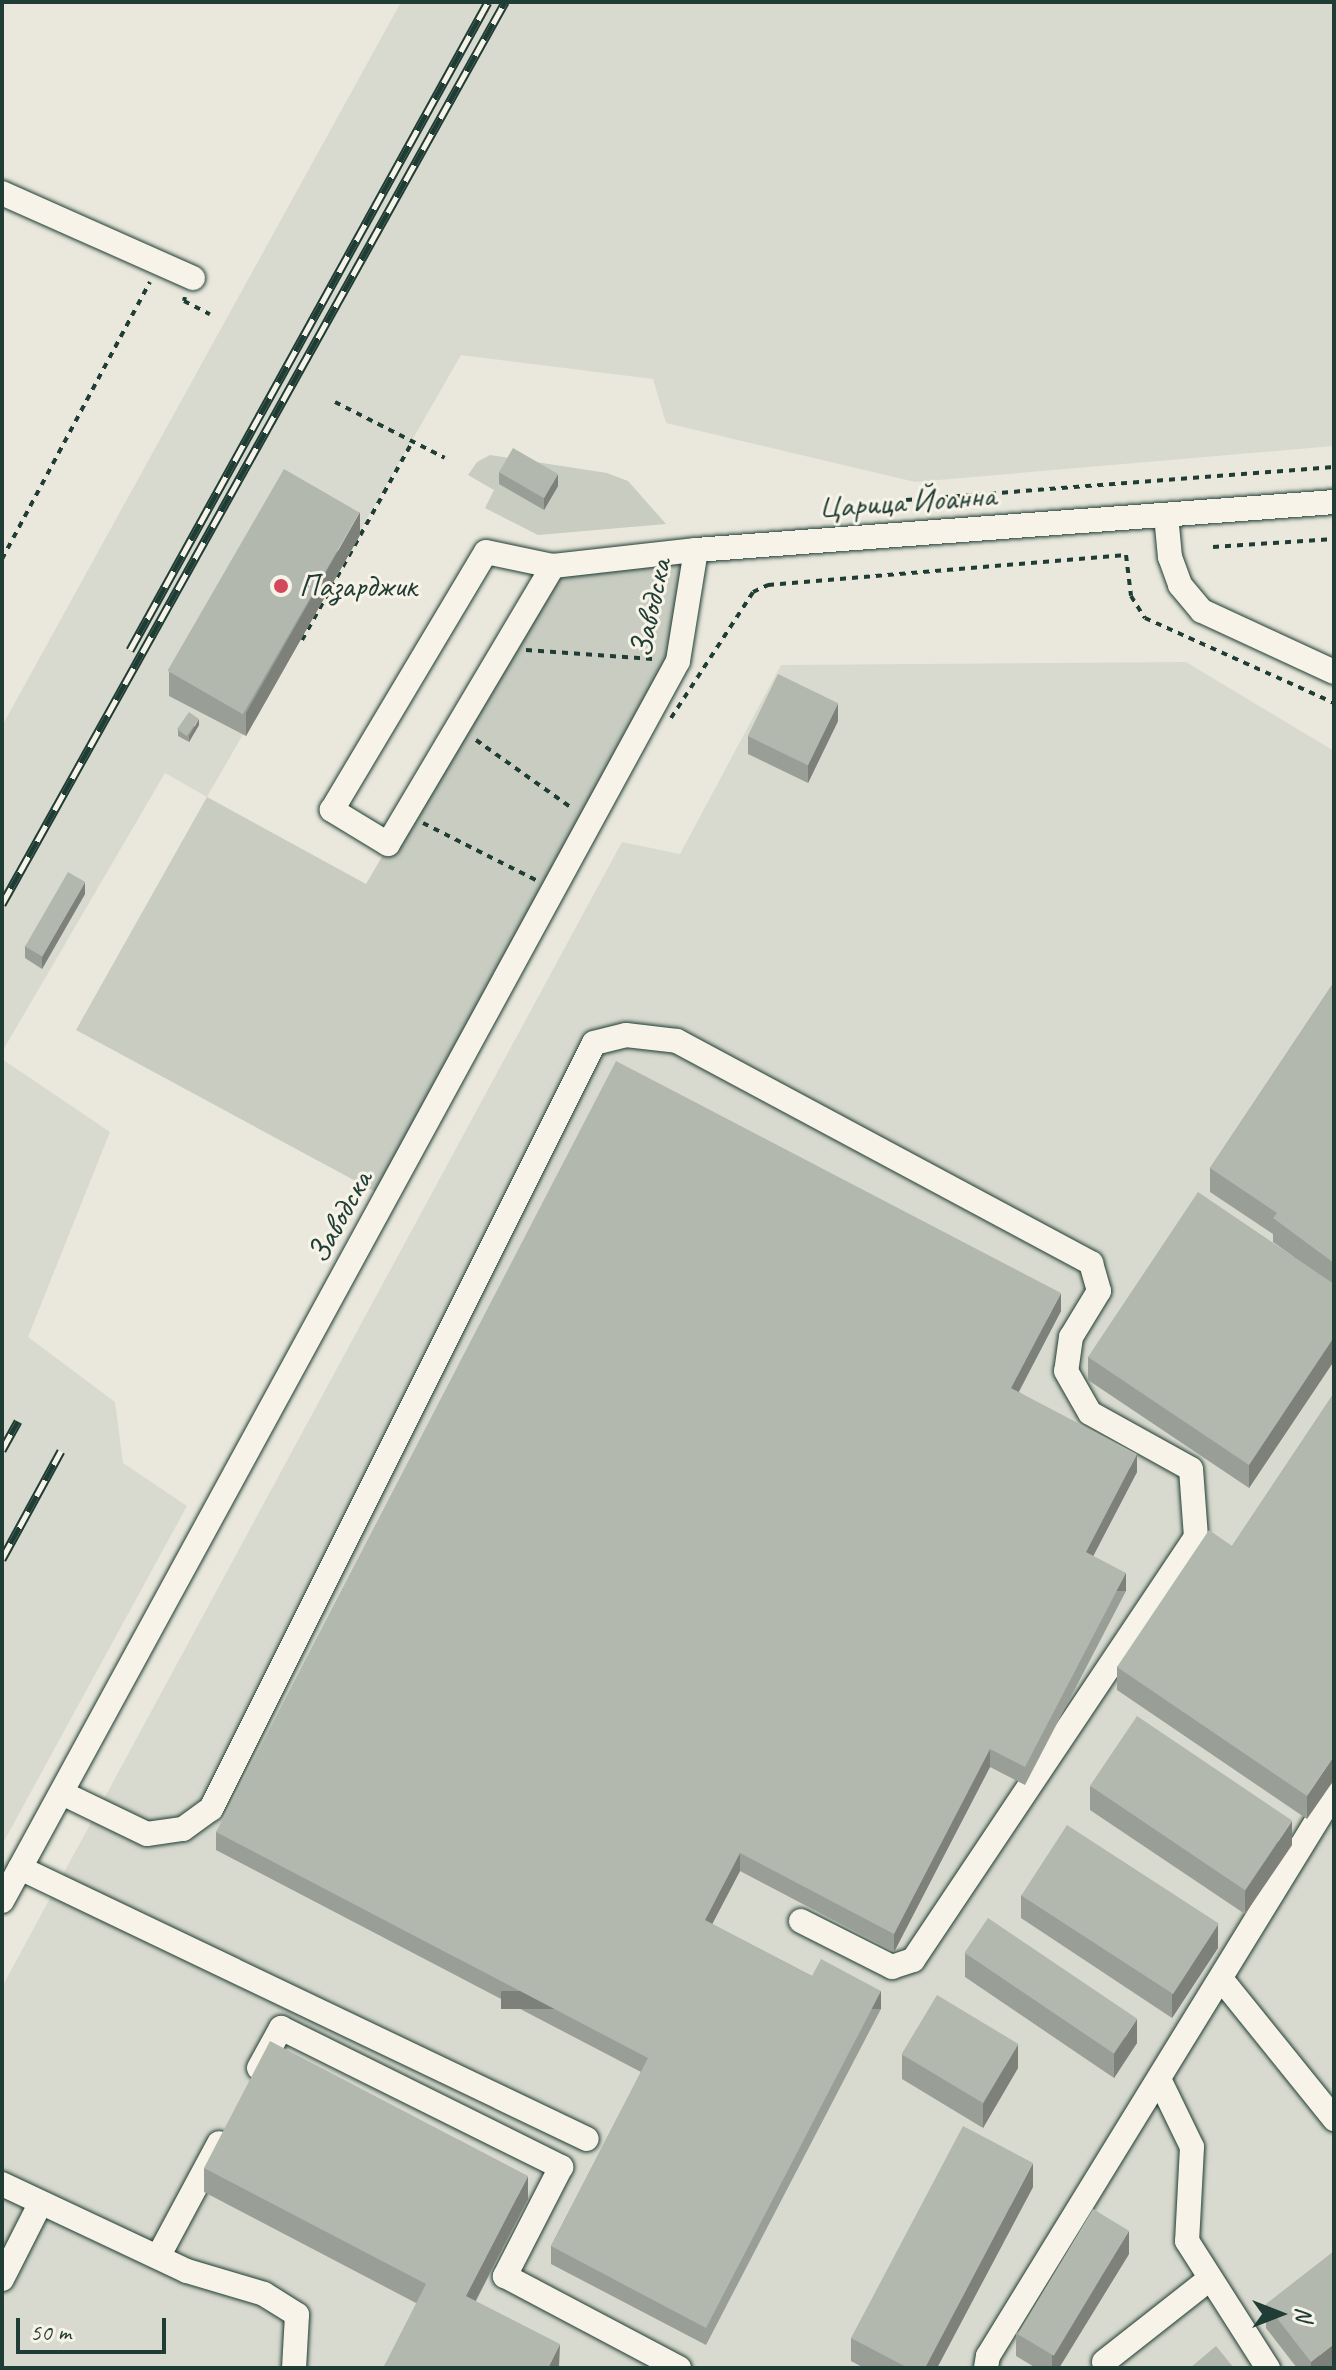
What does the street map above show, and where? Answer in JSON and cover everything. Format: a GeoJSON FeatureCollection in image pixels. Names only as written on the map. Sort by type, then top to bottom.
{"type":"FeatureCollection","features":[{"type":"Feature","properties":{"kind":"street"},"geometry":{"type":"LineString","coordinates":[[2,193],[193,278]]}},
{"type":"Feature","properties":{"kind":"street","name":"Царица Йоанна"},"geometry":{"type":"LineString","coordinates":[[406,815],[388,844],[332,810],[486,552],[553,566],[696,550],[1334,502]]}},
{"type":"Feature","properties":{"kind":"street"},"geometry":{"type":"LineString","coordinates":[[1166,515],[1170,557],[1180,585],[1202,611],[1334,672]]}},
{"type":"Feature","properties":{"kind":"street","name":"Заводска"},"geometry":{"type":"LineString","coordinates":[[2,1901],[678,661],[696,550]]}},
{"type":"Feature","properties":{"kind":"street"},"geometry":{"type":"LineString","coordinates":[[406,815],[553,566]]}},
{"type":"Feature","properties":{"kind":"street"},"geometry":{"type":"LineString","coordinates":[[62,1793],[147,1834],[183,1829],[211,1809],[594,1043],[626,1035],[677,1041],[1091,1263],[1099,1291],[1071,1337],[1066,1371],[1090,1413],[1191,1469],[1196,1537],[913,1960],[892,1967],[801,1921]]}},
{"type":"Feature","properties":{"kind":"street"},"geometry":{"type":"LineString","coordinates":[[986,2368],[988,2356],[1160,2081],[1334,1793]]}},
{"type":"Feature","properties":{"kind":"street"},"geometry":{"type":"LineString","coordinates":[[20,1868],[587,2139]]}},
{"type":"Feature","properties":{"kind":"street"},"geometry":{"type":"LineString","coordinates":[[1222,1980],[1334,2119]]}},
{"type":"Feature","properties":{"kind":"street"},"geometry":{"type":"LineString","coordinates":[[245,2095],[281,2028],[561,2167],[505,2276],[679,2368]]}},
{"type":"Feature","properties":{"kind":"street"},"geometry":{"type":"LineString","coordinates":[[1160,2081],[1192,2147],[1187,2241],[1207,2281],[1268,2368]]}},
{"type":"Feature","properties":{"kind":"street"},"geometry":{"type":"LineString","coordinates":[[158,2257],[230,2122]]}},
{"type":"Feature","properties":{"kind":"street"},"geometry":{"type":"LineString","coordinates":[[2,2184],[158,2257],[264,2294],[297,2315],[294,2368]]}},
{"type":"Feature","properties":{"kind":"street"},"geometry":{"type":"LineString","coordinates":[[2,2279],[40,2204]]}},
{"type":"Feature","properties":{"kind":"street"},"geometry":{"type":"LineString","coordinates":[[1104,2362],[1207,2281]]}},
{"type":"Feature","properties":{"kind":"path"},"geometry":{"type":"LineString","coordinates":[[2,559],[159,264]]}},
{"type":"Feature","properties":{"kind":"path"},"geometry":{"type":"LineString","coordinates":[[335,402],[445,458]]}},
{"type":"Feature","properties":{"kind":"path"},"geometry":{"type":"LineString","coordinates":[[302,640],[412,442]]}},
{"type":"Feature","properties":{"kind":"path"},"geometry":{"type":"LineString","coordinates":[[906,500],[1334,467]]}},
{"type":"Feature","properties":{"kind":"path"},"geometry":{"type":"LineString","coordinates":[[1213,547],[1334,539]]}},
{"type":"Feature","properties":{"kind":"path"},"geometry":{"type":"LineString","coordinates":[[668,720],[679,713],[753,592],[768,585],[1126,555],[1131,596],[1145,618],[1334,703]]}},
{"type":"Feature","properties":{"kind":"path"},"geometry":{"type":"LineString","coordinates":[[504,648],[678,661]]}},
{"type":"Feature","properties":{"kind":"path"},"geometry":{"type":"LineString","coordinates":[[457,727],[590,822]]}},
{"type":"Feature","properties":{"kind":"path"},"geometry":{"type":"LineString","coordinates":[[406,815],[554,888]]}},
{"type":"Feature","properties":{"kind":"shaded area"},"geometry":{"type":"Polygon","coordinates":[[[401,2],[1334,2],[1334,446],[915,482],[666,423],[653,379],[461,355],[207,797],[165,773],[2,1052],[2,726],[401,2]]]}},
{"type":"Feature","properties":{"kind":"shaded area"},"geometry":{"type":"Polygon","coordinates":[[[490,455],[607,473],[628,481],[666,524],[538,535],[485,508],[494,490],[468,475],[477,462],[490,455]]]}},
{"type":"Feature","properties":{"kind":"shaded area"},"geometry":{"type":"Polygon","coordinates":[[[696,550],[678,661],[387,1198],[76,1030],[207,797],[366,884],[553,566],[696,550]]]}},
{"type":"Feature","properties":{"kind":"shaded area"},"geometry":{"type":"Polygon","coordinates":[[[1186,662],[1334,751],[1334,2368],[2,2368],[2,1987],[622,842],[680,854],[781,665],[1186,662]]]}},
{"type":"Feature","properties":{"kind":"shaded area"},"geometry":{"type":"Polygon","coordinates":[[[2,1059],[110,1132],[28,1337],[115,1402],[123,1463],[187,1506],[2,1845],[2,1059]]]}},
{"type":"Feature","properties":{"kind":"building"},"geometry":{"type":"Polygon","coordinates":[[[513,448],[558,474],[544,498],[499,472],[513,448]]]}},
{"type":"Feature","properties":{"kind":"building","name":"Пазарджик"},"geometry":{"type":"Polygon","coordinates":[[[284,469],[359,512],[243,714],[168,671],[284,469]]]}},
{"type":"Feature","properties":{"kind":"building"},"geometry":{"type":"Polygon","coordinates":[[[778,674],[838,703],[808,765],[748,736],[778,674]]]}},
{"type":"Feature","properties":{"kind":"building"},"geometry":{"type":"Polygon","coordinates":[[[189,712],[199,719],[187,736],[177,729],[189,712]]]}},
{"type":"Feature","properties":{"kind":"building"},"geometry":{"type":"Polygon","coordinates":[[[68,872],[85,882],[42,956],[25,946],[68,872]]]}},
{"type":"Feature","properties":{"kind":"building"},"geometry":{"type":"Polygon","coordinates":[[[1334,982],[1334,1263],[1273,1218],[1277,1213],[1210,1168],[1334,982]]]}},
{"type":"Feature","properties":{"kind":"building"},"geometry":{"type":"Polygon","coordinates":[[[616,1061],[1061,1293],[1011,1388],[1137,1454],[1086,1552],[1126,1573],[1025,1767],[990,1749],[894,1934],[740,1853],[705,1920],[812,1976],[821,1959],[881,1991],[706,2328],[551,2246],[648,2058],[216,1832],[616,1061]]]}},
{"type":"Feature","properties":{"kind":"building"},"geometry":{"type":"Polygon","coordinates":[[[1198,1192],[1334,1284],[1334,1337],[1249,1465],[1088,1357],[1198,1192]]]}},
{"type":"Feature","properties":{"kind":"building"},"geometry":{"type":"Polygon","coordinates":[[[1334,1393],[1334,1756],[1307,1796],[1117,1667],[1209,1530],[1232,1546],[1334,1393]]]}},
{"type":"Feature","properties":{"kind":"building"},"geometry":{"type":"Polygon","coordinates":[[[1137,1716],[1292,1821],[1245,1890],[1090,1786],[1137,1716]]]}},
{"type":"Feature","properties":{"kind":"building"},"geometry":{"type":"Polygon","coordinates":[[[1067,1825],[1219,1924],[1173,1994],[1021,1895],[1067,1825]]]}},
{"type":"Feature","properties":{"kind":"building"},"geometry":{"type":"Polygon","coordinates":[[[988,1918],[1137,2019],[1114,2053],[965,1953],[988,1918]]]}},
{"type":"Feature","properties":{"kind":"building"},"geometry":{"type":"Polygon","coordinates":[[[937,1995],[1018,2044],[983,2103],[901,2054],[937,1995]]]}},
{"type":"Feature","properties":{"kind":"building"},"geometry":{"type":"Polygon","coordinates":[[[270,2041],[528,2176],[466,2296],[560,2344],[548,2368],[383,2368],[426,2284],[204,2168],[270,2041]]]}},
{"type":"Feature","properties":{"kind":"building"},"geometry":{"type":"Polygon","coordinates":[[[963,2126],[1033,2163],[925,2368],[908,2368],[851,2338],[963,2126]]]}},
{"type":"Feature","properties":{"kind":"building"},"geometry":{"type":"Polygon","coordinates":[[[1093,2209],[1129,2231],[1054,2356],[1018,2334],[1093,2209]]]}},
{"type":"Feature","properties":{"kind":"building"},"geometry":{"type":"Polygon","coordinates":[[[1334,2251],[1334,2344],[1311,2362],[1266,2304],[1334,2251]]]}},
{"type":"Feature","properties":{"kind":"building"},"geometry":{"type":"Polygon","coordinates":[[[1216,2346],[1234,2368],[1190,2368],[1216,2346]]]}},
{"type":"Feature","properties":{"kind":"railway"},"geometry":{"type":"LineString","coordinates":[[130,650],[488,2]]}},
{"type":"Feature","properties":{"kind":"railway"},"geometry":{"type":"LineString","coordinates":[[2,904],[505,2]]}},
{"type":"Feature","properties":{"kind":"railway"},"geometry":{"type":"LineString","coordinates":[[2,1450],[18,1421]]}},
{"type":"Feature","properties":{"kind":"railway"},"geometry":{"type":"LineString","coordinates":[[2,1559],[61,1451]]}},
{"type":"Feature","properties":{"kind":"place","name":"Пазарджик"},"geometry":{"type":"Point","coordinates":[281,586]}}]}
